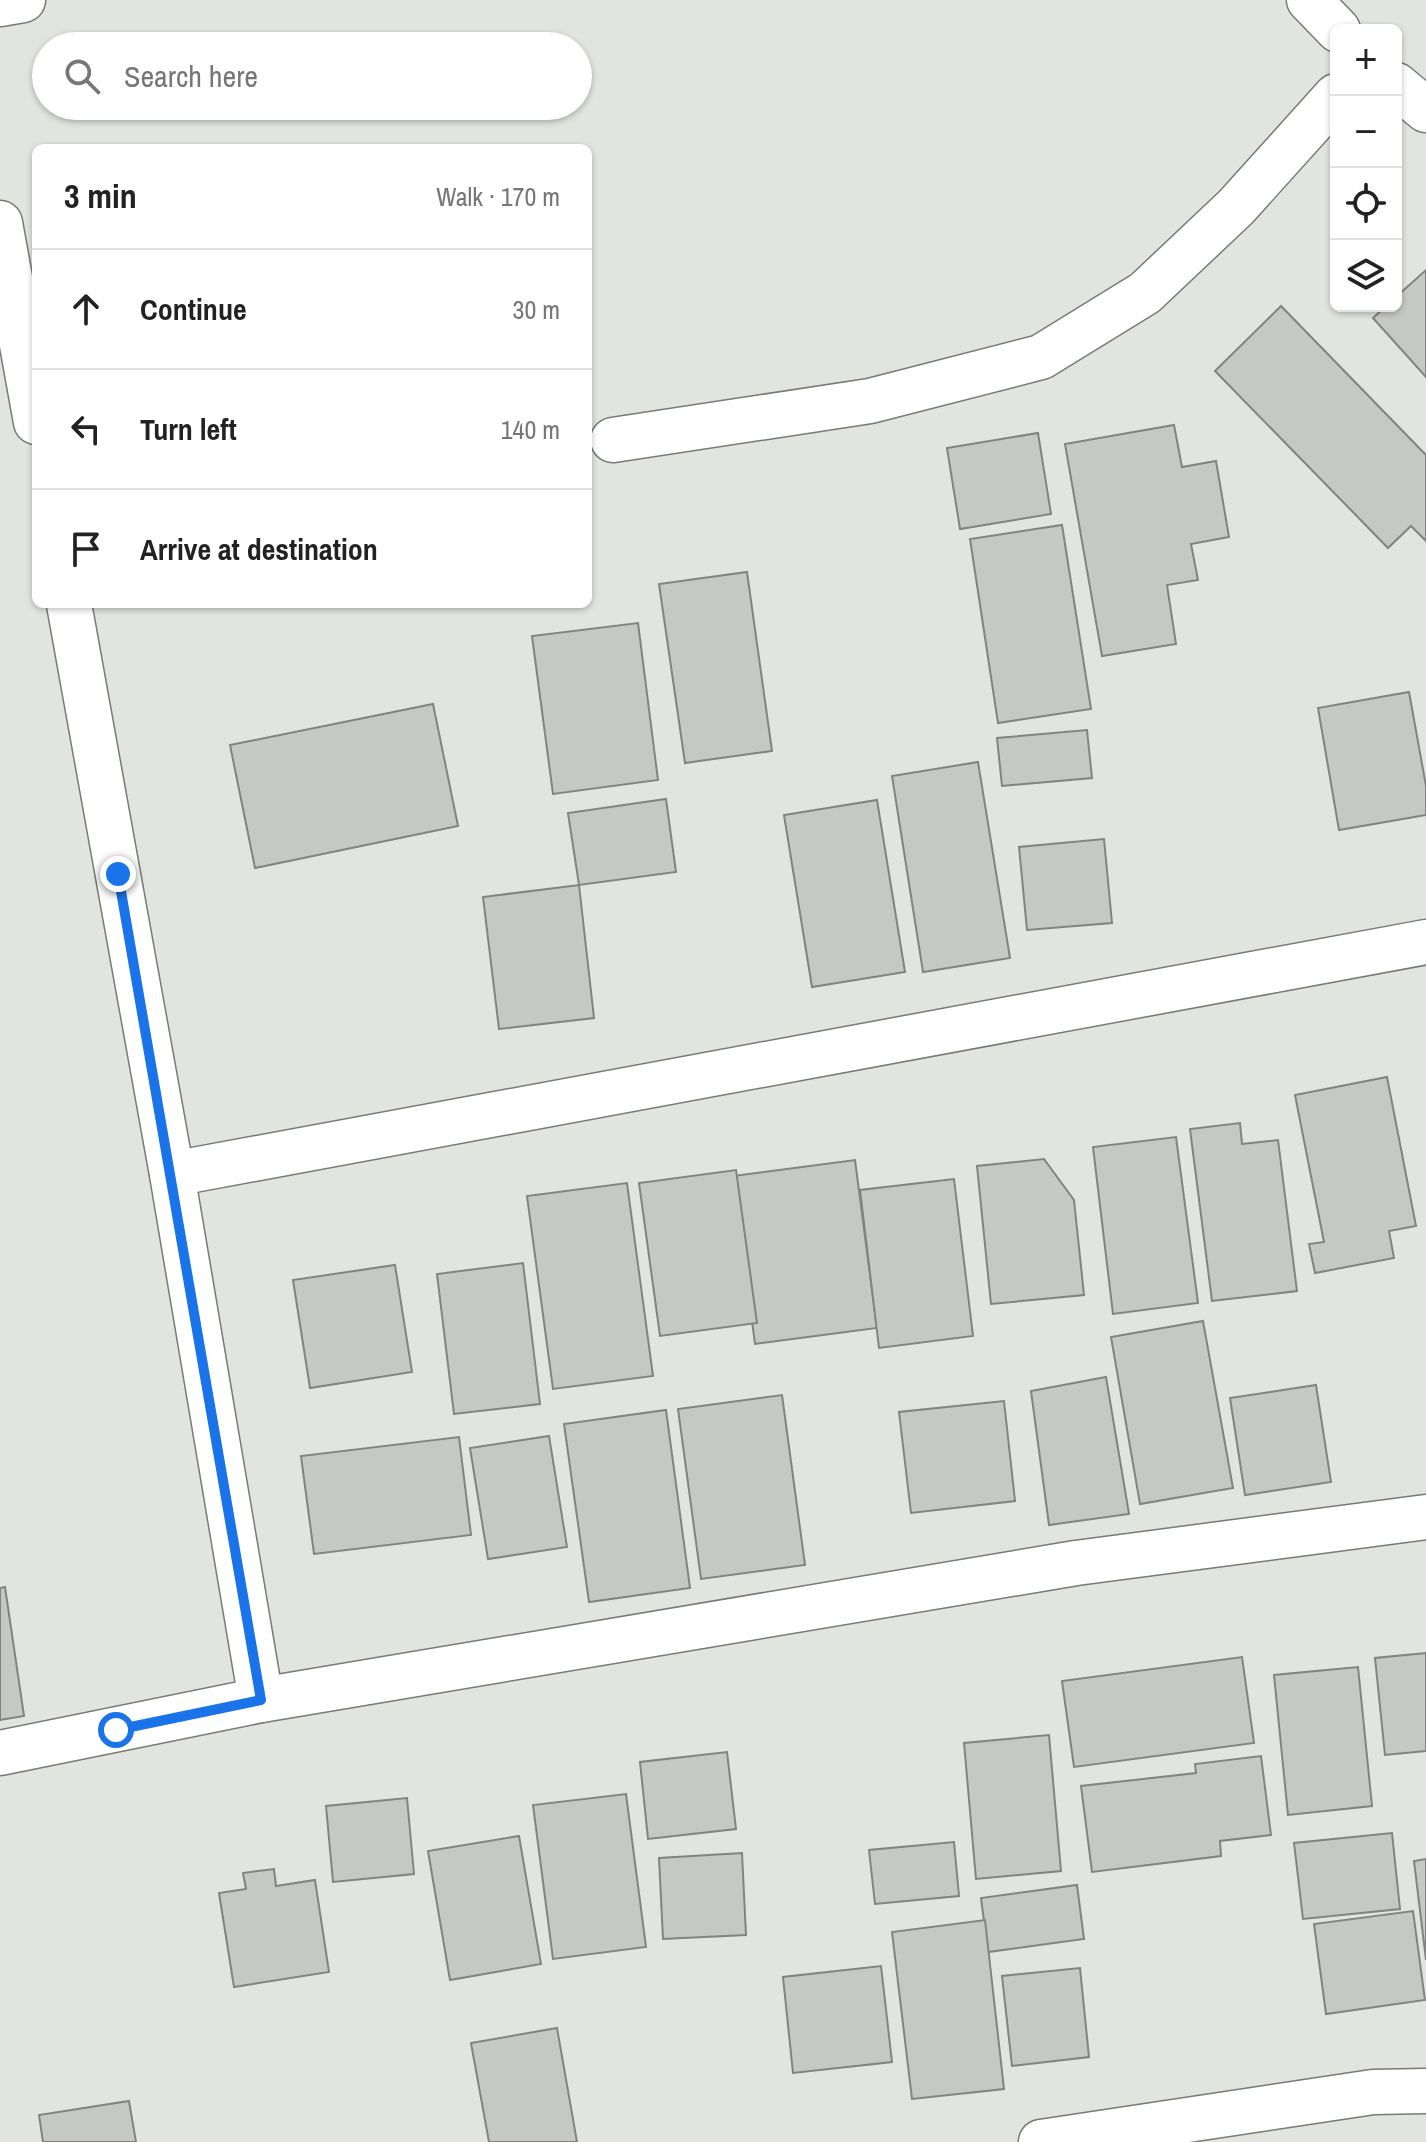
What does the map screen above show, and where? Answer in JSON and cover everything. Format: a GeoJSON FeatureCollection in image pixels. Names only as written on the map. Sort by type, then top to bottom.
{"type":"FeatureCollection","features":[{"type":"Feature","properties":{"kind":"street"},"geometry":{"type":"LineString","coordinates":[[0,4],[23,0]]}},
{"type":"Feature","properties":{"kind":"street"},"geometry":{"type":"LineString","coordinates":[[1309,0],[1332,24]]}},
{"type":"Feature","properties":{"kind":"street"},"geometry":{"type":"LineString","coordinates":[[1402,90],[1426,110]]}},
{"type":"Feature","properties":{"kind":"street"},"geometry":{"type":"LineString","coordinates":[[613,440],[870,401],[1041,357],[1145,293],[1236,207],[1330,103]]}},
{"type":"Feature","properties":{"kind":"street"},"geometry":{"type":"LineString","coordinates":[[0,223],[32,400]]}},
{"type":"Feature","properties":{"kind":"street"},"geometry":{"type":"LineString","coordinates":[[70,608],[172,1174],[261,1700]]}},
{"type":"Feature","properties":{"kind":"street"},"geometry":{"type":"LineString","coordinates":[[172,1174],[1426,942]]}},
{"type":"Feature","properties":{"kind":"street"},"geometry":{"type":"LineString","coordinates":[[0,1753],[261,1700],[1076,1563],[1426,1517]]}},
{"type":"Feature","properties":{"kind":"street"},"geometry":{"type":"LineString","coordinates":[[1041,2142],[1373,2092],[1426,2091]]}},
{"type":"Feature","properties":{"kind":"building"},"geometry":{"type":"Polygon","coordinates":[[[1426,270],[1426,377],[1373,318],[1380,312],[1402,312],[1402,292],[1426,270]]]}},
{"type":"Feature","properties":{"kind":"building"},"geometry":{"type":"Polygon","coordinates":[[[1281,306],[1426,455],[1426,541],[1411,526],[1388,548],[1215,371],[1281,306]]]}},
{"type":"Feature","properties":{"kind":"building"},"geometry":{"type":"Polygon","coordinates":[[[1174,425],[1182,467],[1216,461],[1229,537],[1191,544],[1198,580],[1167,585],[1176,644],[1102,656],[1065,444],[1174,425]]]}},
{"type":"Feature","properties":{"kind":"building"},"geometry":{"type":"Polygon","coordinates":[[[1038,433],[1051,514],[960,529],[947,448],[1038,433]]]}},
{"type":"Feature","properties":{"kind":"building"},"geometry":{"type":"Polygon","coordinates":[[[1062,525],[1091,709],[998,723],[970,539],[1062,525]]]}},
{"type":"Feature","properties":{"kind":"building"},"geometry":{"type":"Polygon","coordinates":[[[747,572],[772,751],[685,763],[659,584],[747,572]]]}},
{"type":"Feature","properties":{"kind":"building"},"geometry":{"type":"Polygon","coordinates":[[[638,623],[658,780],[553,794],[532,636],[638,623]]]}},
{"type":"Feature","properties":{"kind":"building"},"geometry":{"type":"Polygon","coordinates":[[[1409,692],[1426,786],[1426,815],[1339,830],[1318,708],[1409,692]]]}},
{"type":"Feature","properties":{"kind":"building"},"geometry":{"type":"Polygon","coordinates":[[[433,704],[458,826],[255,868],[230,745],[433,704]]]}},
{"type":"Feature","properties":{"kind":"building"},"geometry":{"type":"Polygon","coordinates":[[[1087,730],[1092,778],[1002,786],[997,738],[1087,730]]]}},
{"type":"Feature","properties":{"kind":"building"},"geometry":{"type":"Polygon","coordinates":[[[978,762],[1010,958],[923,972],[892,776],[978,762]]]}},
{"type":"Feature","properties":{"kind":"building"},"geometry":{"type":"Polygon","coordinates":[[[666,799],[676,872],[579,885],[568,813],[666,799]]]}},
{"type":"Feature","properties":{"kind":"building"},"geometry":{"type":"Polygon","coordinates":[[[877,800],[905,972],[812,987],[784,815],[877,800]]]}},
{"type":"Feature","properties":{"kind":"building"},"geometry":{"type":"Polygon","coordinates":[[[1104,839],[1112,923],[1027,930],[1019,847],[1104,839]]]}},
{"type":"Feature","properties":{"kind":"building"},"geometry":{"type":"Polygon","coordinates":[[[579,885],[594,1018],[499,1029],[483,897],[579,885]]]}},
{"type":"Feature","properties":{"kind":"building"},"geometry":{"type":"Polygon","coordinates":[[[1387,1077],[1416,1226],[1389,1231],[1394,1258],[1315,1273],[1309,1244],[1324,1242],[1295,1095],[1387,1077]]]}},
{"type":"Feature","properties":{"kind":"building"},"geometry":{"type":"Polygon","coordinates":[[[1240,1123],[1242,1144],[1278,1140],[1297,1291],[1212,1301],[1190,1129],[1240,1123]]]}},
{"type":"Feature","properties":{"kind":"building"},"geometry":{"type":"Polygon","coordinates":[[[1176,1137],[1198,1303],[1113,1314],[1093,1147],[1176,1137]]]}},
{"type":"Feature","properties":{"kind":"building"},"geometry":{"type":"Polygon","coordinates":[[[1044,1159],[1074,1200],[1084,1295],[991,1304],[977,1166],[1044,1159]]]}},
{"type":"Feature","properties":{"kind":"building"},"geometry":{"type":"Polygon","coordinates":[[[855,1160],[877,1328],[755,1344],[733,1176],[855,1160]]]}},
{"type":"Feature","properties":{"kind":"building"},"geometry":{"type":"Polygon","coordinates":[[[736,1170],[757,1323],[660,1336],[639,1183],[736,1170]]]}},
{"type":"Feature","properties":{"kind":"building"},"geometry":{"type":"Polygon","coordinates":[[[954,1179],[973,1336],[879,1348],[860,1190],[954,1179]]]}},
{"type":"Feature","properties":{"kind":"building"},"geometry":{"type":"Polygon","coordinates":[[[627,1183],[653,1376],[553,1389],[527,1196],[627,1183]]]}},
{"type":"Feature","properties":{"kind":"building"},"geometry":{"type":"Polygon","coordinates":[[[523,1263],[540,1404],[454,1414],[437,1274],[523,1263]]]}},
{"type":"Feature","properties":{"kind":"building"},"geometry":{"type":"Polygon","coordinates":[[[395,1265],[412,1372],[310,1388],[293,1280],[395,1265]]]}},
{"type":"Feature","properties":{"kind":"building"},"geometry":{"type":"Polygon","coordinates":[[[1203,1321],[1233,1488],[1140,1504],[1111,1337],[1203,1321]]]}},
{"type":"Feature","properties":{"kind":"building"},"geometry":{"type":"Polygon","coordinates":[[[1106,1377],[1129,1514],[1049,1525],[1031,1391],[1106,1377]]]}},
{"type":"Feature","properties":{"kind":"building"},"geometry":{"type":"Polygon","coordinates":[[[1316,1385],[1331,1482],[1245,1495],[1230,1398],[1316,1385]]]}},
{"type":"Feature","properties":{"kind":"building"},"geometry":{"type":"Polygon","coordinates":[[[782,1395],[805,1565],[701,1579],[678,1409],[782,1395]]]}},
{"type":"Feature","properties":{"kind":"building"},"geometry":{"type":"Polygon","coordinates":[[[1004,1401],[1015,1501],[911,1513],[899,1412],[1004,1401]]]}},
{"type":"Feature","properties":{"kind":"building"},"geometry":{"type":"Polygon","coordinates":[[[666,1410],[690,1588],[589,1602],[564,1424],[666,1410]]]}},
{"type":"Feature","properties":{"kind":"building"},"geometry":{"type":"Polygon","coordinates":[[[549,1436],[567,1547],[488,1559],[470,1448],[549,1436]]]}},
{"type":"Feature","properties":{"kind":"building"},"geometry":{"type":"Polygon","coordinates":[[[459,1437],[471,1535],[314,1554],[301,1456],[459,1437]]]}},
{"type":"Feature","properties":{"kind":"building"},"geometry":{"type":"Polygon","coordinates":[[[5,1587],[24,1716],[0,1720],[0,1588],[5,1587]]]}},
{"type":"Feature","properties":{"kind":"building"},"geometry":{"type":"Polygon","coordinates":[[[1426,1653],[1426,1751],[1385,1755],[1375,1658],[1426,1653]]]}},
{"type":"Feature","properties":{"kind":"building"},"geometry":{"type":"Polygon","coordinates":[[[1242,1657],[1254,1743],[1074,1767],[1062,1681],[1242,1657]]]}},
{"type":"Feature","properties":{"kind":"building"},"geometry":{"type":"Polygon","coordinates":[[[1358,1667],[1372,1806],[1288,1815],[1274,1675],[1358,1667]]]}},
{"type":"Feature","properties":{"kind":"building"},"geometry":{"type":"Polygon","coordinates":[[[1049,1735],[1061,1871],[976,1879],[964,1743],[1049,1735]]]}},
{"type":"Feature","properties":{"kind":"building"},"geometry":{"type":"Polygon","coordinates":[[[727,1752],[736,1829],[648,1839],[640,1762],[727,1752]]]}},
{"type":"Feature","properties":{"kind":"building"},"geometry":{"type":"Polygon","coordinates":[[[1261,1756],[1271,1835],[1220,1841],[1221,1856],[1092,1872],[1081,1786],[1196,1773],[1195,1764],[1261,1756]]]}},
{"type":"Feature","properties":{"kind":"building"},"geometry":{"type":"Polygon","coordinates":[[[626,1794],[646,1947],[553,1959],[533,1805],[626,1794]]]}},
{"type":"Feature","properties":{"kind":"building"},"geometry":{"type":"Polygon","coordinates":[[[407,1798],[414,1874],[333,1882],[326,1806],[407,1798]]]}},
{"type":"Feature","properties":{"kind":"building"},"geometry":{"type":"Polygon","coordinates":[[[1392,1833],[1400,1909],[1303,1919],[1294,1843],[1392,1833]]]}},
{"type":"Feature","properties":{"kind":"building"},"geometry":{"type":"Polygon","coordinates":[[[519,1836],[541,1964],[450,1980],[428,1851],[519,1836]]]}},
{"type":"Feature","properties":{"kind":"building"},"geometry":{"type":"Polygon","coordinates":[[[954,1842],[959,1896],[875,1904],[869,1850],[954,1842]]]}},
{"type":"Feature","properties":{"kind":"building"},"geometry":{"type":"Polygon","coordinates":[[[742,1853],[746,1935],[663,1939],[659,1858],[742,1853]]]}},
{"type":"Feature","properties":{"kind":"building"},"geometry":{"type":"Polygon","coordinates":[[[1426,1859],[1426,1960],[1414,1861],[1426,1859]]]}},
{"type":"Feature","properties":{"kind":"building"},"geometry":{"type":"Polygon","coordinates":[[[274,1869],[276,1886],[315,1880],[329,1972],[234,1987],[219,1893],[246,1889],[243,1873],[274,1869]]]}},
{"type":"Feature","properties":{"kind":"building"},"geometry":{"type":"Polygon","coordinates":[[[1077,1885],[1084,1939],[988,1952],[981,1898],[1077,1885]]]}},
{"type":"Feature","properties":{"kind":"building"},"geometry":{"type":"Polygon","coordinates":[[[1413,1911],[1425,2000],[1326,2014],[1314,1924],[1413,1911]]]}},
{"type":"Feature","properties":{"kind":"building"},"geometry":{"type":"Polygon","coordinates":[[[985,1920],[1004,2089],[912,2099],[892,1932],[985,1920]]]}},
{"type":"Feature","properties":{"kind":"building"},"geometry":{"type":"Polygon","coordinates":[[[881,1966],[892,2062],[793,2073],[783,1977],[881,1966]]]}},
{"type":"Feature","properties":{"kind":"building"},"geometry":{"type":"Polygon","coordinates":[[[1080,1968],[1089,2057],[1012,2066],[1002,1976],[1080,1968]]]}},
{"type":"Feature","properties":{"kind":"building"},"geometry":{"type":"Polygon","coordinates":[[[557,2028],[577,2142],[489,2142],[471,2043],[557,2028]]]}},
{"type":"Feature","properties":{"kind":"building"},"geometry":{"type":"Polygon","coordinates":[[[129,2101],[136,2142],[43,2142],[39,2115],[129,2101]]]}},
{"type":"Feature","properties":{"kind":"route"},"geometry":{"type":"LineString","coordinates":[[116,1730],[261,1700],[118,874]]}}]}
